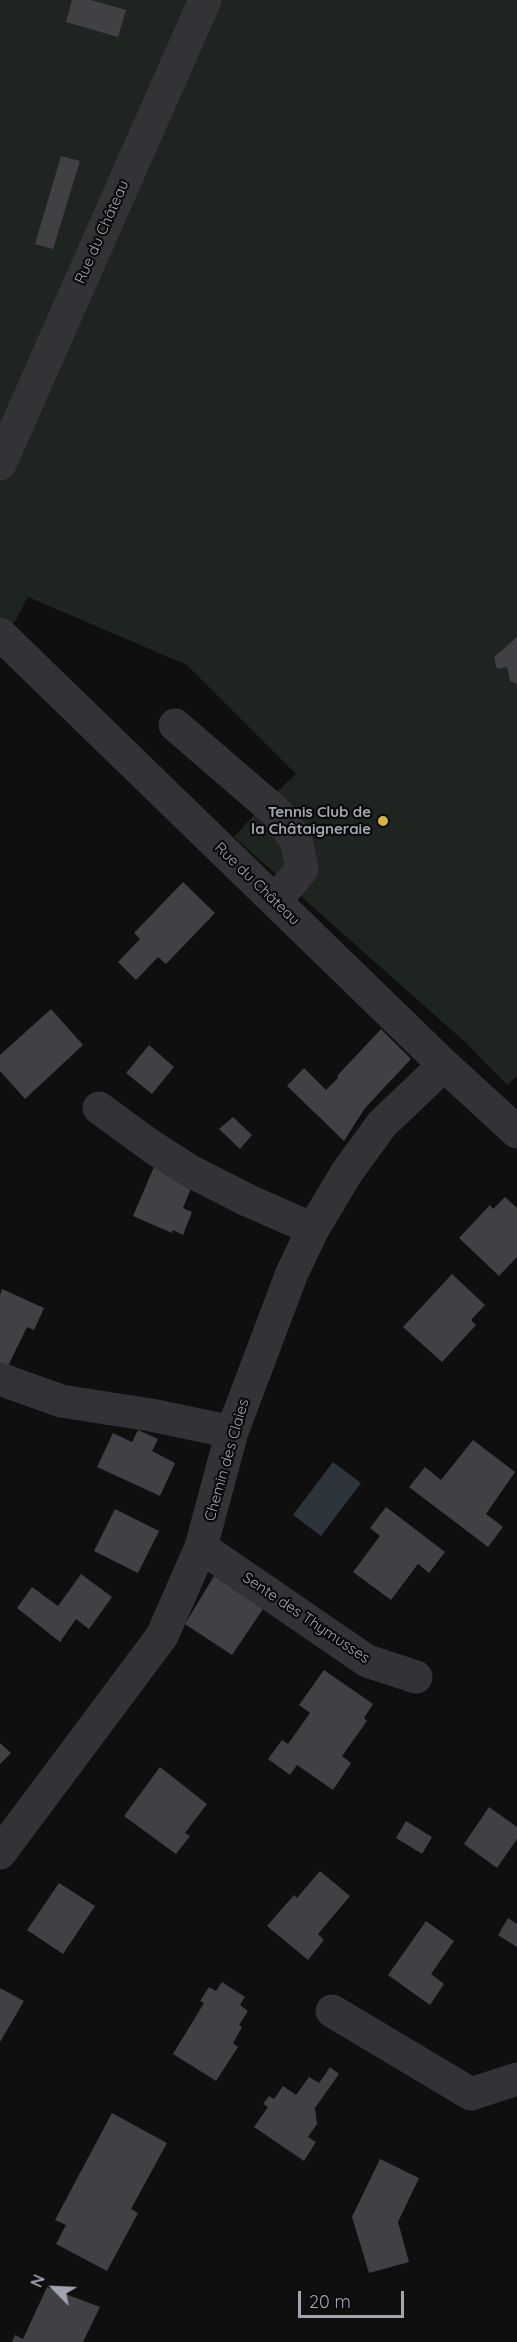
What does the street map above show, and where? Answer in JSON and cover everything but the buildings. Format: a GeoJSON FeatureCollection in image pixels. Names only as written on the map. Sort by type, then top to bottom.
{"type":"FeatureCollection","features":[{"type":"Feature","properties":{"kind":"street","name":"Rue du Château"},"geometry":{"type":"LineString","coordinates":[[0,464],[205,0]]}},
{"type":"Feature","properties":{"kind":"street","name":"Rue du Château"},"geometry":{"type":"LineString","coordinates":[[0,634],[444,1065],[517,1132]]}},
{"type":"Feature","properties":{"kind":"street"},"geometry":{"type":"LineString","coordinates":[[175,725],[276,812],[296,840],[302,868],[275,901]]}},
{"type":"Feature","properties":{"kind":"street","name":"Chemin des Claies"},"geometry":{"type":"LineString","coordinates":[[0,1852],[162,1636],[201,1546],[232,1432],[292,1273],[313,1228],[347,1172],[382,1124],[444,1065]]}},
{"type":"Feature","properties":{"kind":"street"},"geometry":{"type":"LineString","coordinates":[[99,1108],[190,1171],[249,1201],[313,1228]]}},
{"type":"Feature","properties":{"kind":"street"},"geometry":{"type":"LineString","coordinates":[[0,1379],[61,1401],[151,1415],[232,1432]]}},
{"type":"Feature","properties":{"kind":"street","name":"Sente des Thymusses"},"geometry":{"type":"LineString","coordinates":[[201,1546],[367,1661],[416,1677]]}},
{"type":"Feature","properties":{"kind":"street"},"geometry":{"type":"LineString","coordinates":[[332,2011],[471,2094],[517,2079]]}},
{"type":"Feature","properties":{"kind":"shaded area"},"geometry":{"type":"Polygon","coordinates":[[[0,0],[517,0],[517,1076],[507,1085],[465,1042],[234,837],[296,774],[187,665],[28,597],[6,638],[0,642],[0,0]]]}},
{"type":"Feature","properties":{"kind":"shaded area"},"geometry":{"type":"Polygon","coordinates":[[[333,1462],[361,1483],[321,1536],[293,1515],[333,1462]]]}},
{"type":"Feature","properties":{"kind":"place","name":"Tennis Club de la Châtaigneraie"},"geometry":{"type":"Point","coordinates":[383,821]}}]}
